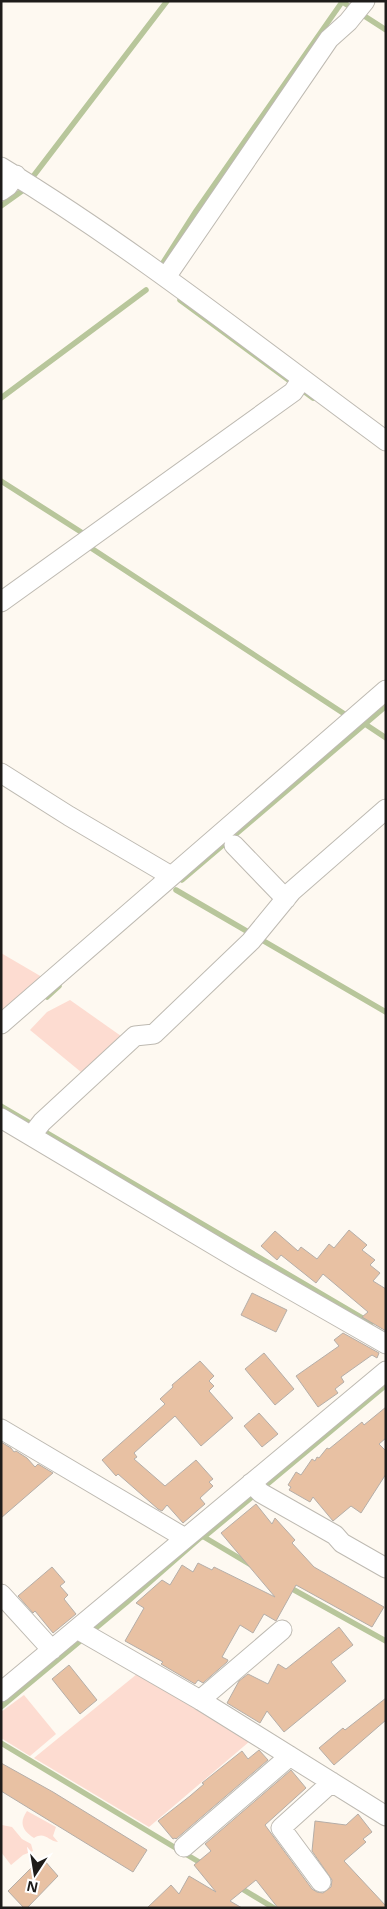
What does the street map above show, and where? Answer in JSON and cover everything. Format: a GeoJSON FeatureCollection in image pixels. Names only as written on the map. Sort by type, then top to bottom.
{"type":"FeatureCollection","features":[{"type":"Feature","properties":{"kind":"street"},"geometry":{"type":"LineString","coordinates":[[160,273],[329,38],[359,8]]}},
{"type":"Feature","properties":{"kind":"street"},"geometry":{"type":"LineString","coordinates":[[14,181],[160,273],[298,385],[386,441]]}},
{"type":"Feature","properties":{"kind":"street"},"geometry":{"type":"LineString","coordinates":[[1,602],[298,385]]}},
{"type":"Feature","properties":{"kind":"street"},"geometry":{"type":"LineString","coordinates":[[1,1024],[386,690]]}},
{"type":"Feature","properties":{"kind":"street"},"geometry":{"type":"LineString","coordinates":[[1,773],[69,816],[171,876]]}},
{"type":"Feature","properties":{"kind":"street"},"geometry":{"type":"LineString","coordinates":[[36,1130],[135,1036],[154,1034],[255,936],[292,891],[386,809]]}},
{"type":"Feature","properties":{"kind":"street"},"geometry":{"type":"LineString","coordinates":[[234,845],[286,899]]}},
{"type":"Feature","properties":{"kind":"street"},"geometry":{"type":"LineString","coordinates":[[1,1118],[36,1130],[241,1261],[386,1344]]}},
{"type":"Feature","properties":{"kind":"street"},"geometry":{"type":"LineString","coordinates":[[1,1692],[52,1650],[83,1633],[189,1535],[256,1488],[386,1371]]}},
{"type":"Feature","properties":{"kind":"street"},"geometry":{"type":"LineString","coordinates":[[1,1429],[189,1535]]}},
{"type":"Feature","properties":{"kind":"street"},"geometry":{"type":"LineString","coordinates":[[256,1488],[386,1568]]}},
{"type":"Feature","properties":{"kind":"street"},"geometry":{"type":"LineString","coordinates":[[1,1594],[52,1650]]}},
{"type":"Feature","properties":{"kind":"street"},"geometry":{"type":"LineString","coordinates":[[200,1700],[282,1630]]}},
{"type":"Feature","properties":{"kind":"street"},"geometry":{"type":"LineString","coordinates":[[83,1633],[200,1700],[386,1816]]}},
{"type":"Feature","properties":{"kind":"street"},"geometry":{"type":"LineString","coordinates":[[184,1847],[290,1756]]}},
{"type":"Feature","properties":{"kind":"street"},"geometry":{"type":"LineString","coordinates":[[321,1882],[281,1828],[332,1782]]}},
{"type":"Feature","properties":{"kind":"shaded area"},"geometry":{"type":"Polygon","coordinates":[[[1,953],[42,977],[1,1013],[1,953]]]}},
{"type":"Feature","properties":{"kind":"shaded area"},"geometry":{"type":"Polygon","coordinates":[[[70,1000],[121,1036],[81,1072],[30,1030],[47,1012],[70,1000]]]}},
{"type":"Feature","properties":{"kind":"shaded area"},"geometry":{"type":"Polygon","coordinates":[[[137,1674],[250,1741],[149,1827],[34,1758],[137,1674]]]}},
{"type":"Feature","properties":{"kind":"shaded area"},"geometry":{"type":"Polygon","coordinates":[[[24,1695],[56,1734],[30,1756],[1,1738],[1,1712],[24,1695]]]}},
{"type":"Feature","properties":{"kind":"shaded area"},"geometry":{"type":"Polygon","coordinates":[[[27,1811],[56,1827],[53,1836],[58,1842],[44,1836],[34,1838],[24,1829],[23,1819],[27,1811]]]}},
{"type":"Feature","properties":{"kind":"shaded area"},"geometry":{"type":"Polygon","coordinates":[[[2,1825],[12,1827],[22,1839],[31,1844],[33,1851],[23,1855],[11,1865],[1,1852],[2,1825]]]}},
{"type":"Feature","properties":{"kind":"building"},"geometry":{"type":"Polygon","coordinates":[[[349,1230],[367,1245],[362,1250],[375,1260],[370,1265],[380,1273],[373,1281],[386,1289],[386,1331],[362,1317],[368,1312],[323,1274],[316,1283],[281,1255],[277,1260],[261,1246],[275,1231],[298,1251],[301,1247],[317,1259],[329,1244],[334,1248],[349,1230]]]}},
{"type":"Feature","properties":{"kind":"building"},"geometry":{"type":"Polygon","coordinates":[[[252,1293],[287,1310],[276,1332],[241,1315],[252,1293]]]}},
{"type":"Feature","properties":{"kind":"building"},"geometry":{"type":"Polygon","coordinates":[[[343,1333],[379,1353],[377,1358],[372,1355],[341,1377],[344,1382],[335,1389],[338,1393],[318,1407],[296,1376],[339,1346],[334,1340],[343,1333]]]}},
{"type":"Feature","properties":{"kind":"building"},"geometry":{"type":"Polygon","coordinates":[[[264,1353],[294,1389],[275,1405],[245,1369],[264,1353]]]}},
{"type":"Feature","properties":{"kind":"building"},"geometry":{"type":"Polygon","coordinates":[[[200,1361],[214,1376],[209,1381],[214,1386],[209,1391],[233,1418],[201,1446],[175,1416],[134,1453],[137,1457],[134,1459],[165,1486],[196,1460],[213,1479],[209,1482],[213,1486],[200,1498],[205,1504],[183,1523],[167,1505],[162,1511],[158,1509],[118,1474],[116,1476],[102,1460],[165,1404],[160,1399],[173,1387],[172,1385],[200,1361]]]}},
{"type":"Feature","properties":{"kind":"building"},"geometry":{"type":"Polygon","coordinates":[[[386,1407],[386,1438],[379,1444],[386,1451],[386,1474],[361,1513],[351,1506],[333,1521],[313,1497],[310,1502],[289,1490],[291,1487],[288,1485],[296,1472],[301,1475],[312,1459],[315,1461],[327,1448],[329,1449],[362,1422],[364,1425],[386,1407]]]}},
{"type":"Feature","properties":{"kind":"building"},"geometry":{"type":"Polygon","coordinates":[[[259,1413],[278,1434],[262,1447],[244,1426],[259,1413]]]}},
{"type":"Feature","properties":{"kind":"building"},"geometry":{"type":"Polygon","coordinates":[[[1,1442],[14,1452],[16,1451],[27,1458],[35,1467],[38,1464],[53,1473],[1,1518],[1,1442]]]}},
{"type":"Feature","properties":{"kind":"building"},"geometry":{"type":"Polygon","coordinates":[[[256,1504],[272,1524],[275,1518],[295,1540],[292,1543],[314,1567],[384,1607],[372,1627],[296,1585],[276,1621],[264,1614],[253,1633],[240,1625],[222,1657],[228,1660],[227,1662],[203,1683],[198,1680],[195,1684],[161,1664],[163,1662],[125,1641],[144,1608],[136,1603],[162,1580],[170,1585],[182,1565],[193,1572],[198,1563],[212,1570],[214,1567],[275,1597],[221,1533],[256,1504]]]}},
{"type":"Feature","properties":{"kind":"building"},"geometry":{"type":"Polygon","coordinates":[[[52,1567],[65,1582],[60,1586],[68,1595],[64,1599],[76,1614],[53,1633],[35,1611],[33,1613],[18,1596],[52,1567]]]}},
{"type":"Feature","properties":{"kind":"building"},"geometry":{"type":"Polygon","coordinates":[[[339,1627],[353,1645],[331,1662],[346,1681],[284,1732],[267,1711],[260,1723],[227,1703],[239,1681],[248,1674],[268,1684],[278,1664],[286,1669],[339,1627]]]}},
{"type":"Feature","properties":{"kind":"building"},"geometry":{"type":"Polygon","coordinates":[[[69,1665],[97,1700],[80,1714],[52,1679],[69,1665]]]}},
{"type":"Feature","properties":{"kind":"building"},"geometry":{"type":"Polygon","coordinates":[[[386,1698],[386,1720],[334,1765],[319,1748],[343,1728],[345,1730],[386,1698]]]}},
{"type":"Feature","properties":{"kind":"building"},"geometry":{"type":"Polygon","coordinates":[[[259,1750],[268,1760],[176,1839],[173,1839],[158,1821],[242,1751],[248,1759],[259,1750]]]}},
{"type":"Feature","properties":{"kind":"building"},"geometry":{"type":"Polygon","coordinates":[[[1,1763],[53,1792],[147,1850],[133,1872],[1,1791],[1,1763]]]}},
{"type":"Feature","properties":{"kind":"building"},"geometry":{"type":"Polygon","coordinates":[[[291,1770],[306,1788],[265,1825],[312,1889],[323,1893],[331,1887],[332,1880],[312,1851],[315,1821],[346,1825],[358,1814],[372,1832],[363,1839],[366,1842],[344,1861],[386,1908],[278,1908],[256,1880],[230,1901],[242,1908],[147,1908],[171,1885],[179,1894],[189,1876],[216,1892],[194,1865],[211,1851],[205,1844],[291,1770]]]}},
{"type":"Feature","properties":{"kind":"building"},"geometry":{"type":"Polygon","coordinates":[[[44,1860],[58,1876],[27,1908],[24,1908],[8,1891],[34,1865],[36,1867],[44,1860]]]}},
{"type":"Feature","properties":{"kind":"waterway"},"geometry":{"type":"LineString","coordinates":[[1,206],[22,191],[167,1]]}},
{"type":"Feature","properties":{"kind":"waterway"},"geometry":{"type":"LineString","coordinates":[[341,1],[386,30]]}},
{"type":"Feature","properties":{"kind":"waterway"},"geometry":{"type":"LineString","coordinates":[[159,269],[196,211],[342,2]]}},
{"type":"Feature","properties":{"kind":"waterway"},"geometry":{"type":"LineString","coordinates":[[1,398],[146,290]]}},
{"type":"Feature","properties":{"kind":"waterway"},"geometry":{"type":"LineString","coordinates":[[180,300],[313,398]]}},
{"type":"Feature","properties":{"kind":"waterway"},"geometry":{"type":"LineString","coordinates":[[1,481],[81,532]]}},
{"type":"Feature","properties":{"kind":"waterway"},"geometry":{"type":"LineString","coordinates":[[88,546],[346,715]]}},
{"type":"Feature","properties":{"kind":"waterway"},"geometry":{"type":"LineString","coordinates":[[182,880],[386,706]]}},
{"type":"Feature","properties":{"kind":"waterway"},"geometry":{"type":"LineString","coordinates":[[365,724],[386,738]]}},
{"type":"Feature","properties":{"kind":"waterway"},"geometry":{"type":"LineString","coordinates":[[176,890],[386,1012]]}},
{"type":"Feature","properties":{"kind":"waterway"},"geometry":{"type":"LineString","coordinates":[[47,997],[59,986]]}},
{"type":"Feature","properties":{"kind":"waterway"},"geometry":{"type":"LineString","coordinates":[[1,1106],[371,1323]]}},
{"type":"Feature","properties":{"kind":"waterway"},"geometry":{"type":"LineString","coordinates":[[204,1537],[386,1385]]}},
{"type":"Feature","properties":{"kind":"waterway"},"geometry":{"type":"LineString","coordinates":[[196,1536],[204,1537],[251,1565]]}},
{"type":"Feature","properties":{"kind":"waterway"},"geometry":{"type":"LineString","coordinates":[[1,1707],[126,1603],[200,1538]]}},
{"type":"Feature","properties":{"kind":"waterway"},"geometry":{"type":"LineString","coordinates":[[287,1586],[386,1641]]}},
{"type":"Feature","properties":{"kind":"waterway"},"geometry":{"type":"LineString","coordinates":[[1,1743],[204,1865]]}},
{"type":"Feature","properties":{"kind":"waterway"},"geometry":{"type":"LineString","coordinates":[[239,1887],[274,1908]]}}]}
